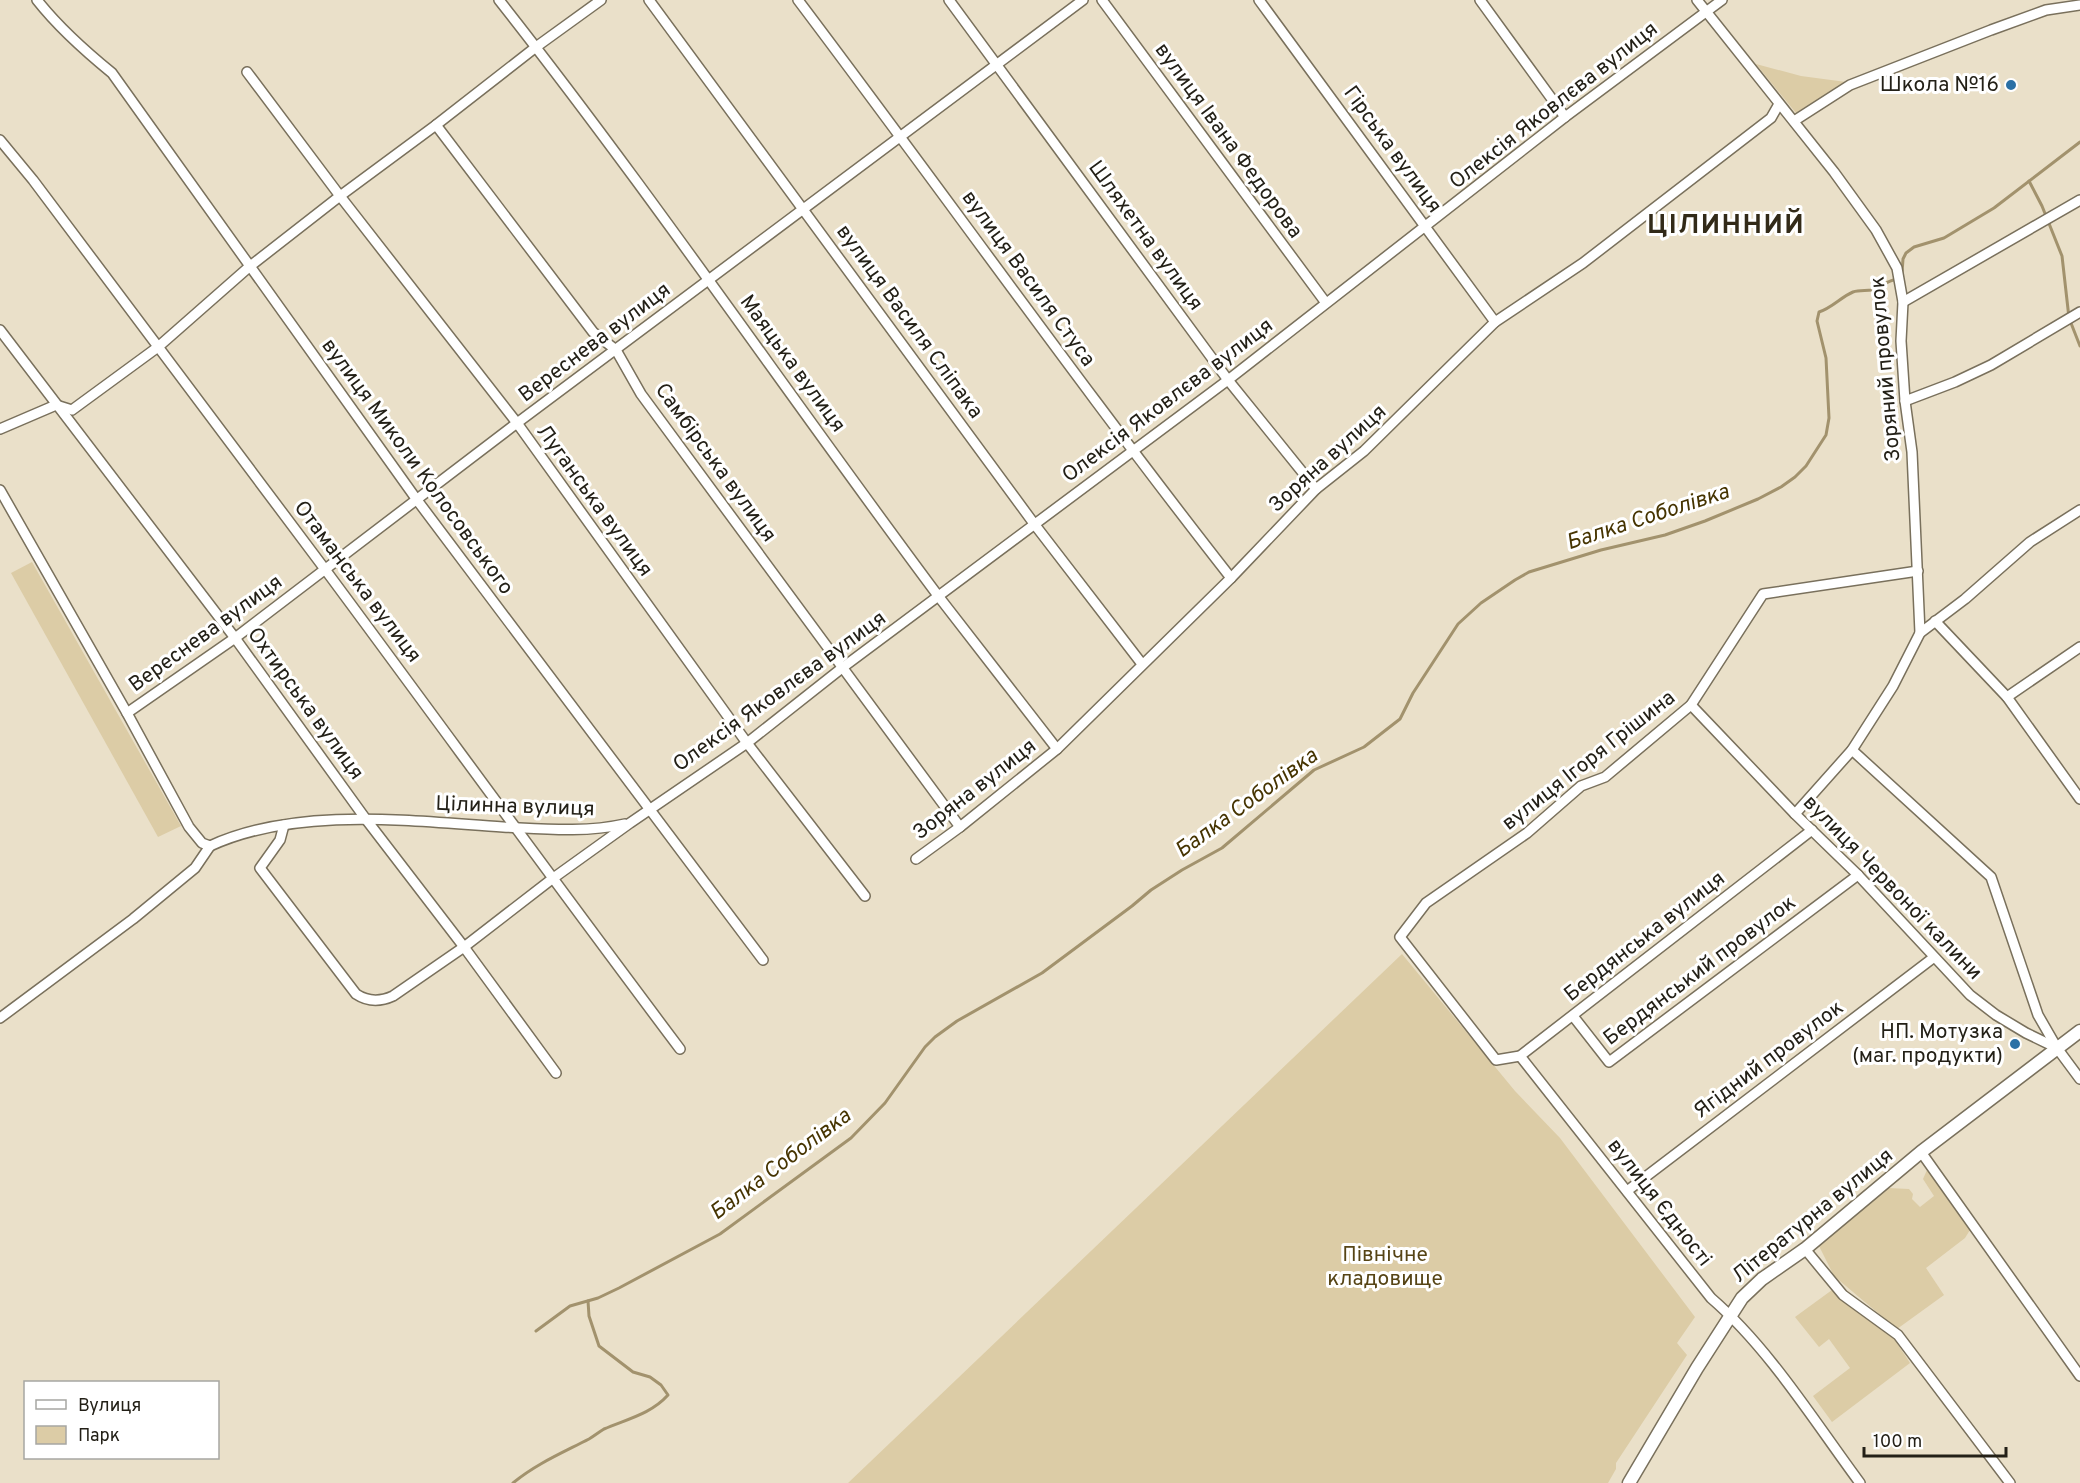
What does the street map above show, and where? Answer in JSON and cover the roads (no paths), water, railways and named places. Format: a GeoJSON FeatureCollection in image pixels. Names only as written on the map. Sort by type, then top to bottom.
{"type":"FeatureCollection","features":[{"type":"Feature","properties":{"kind":"street","name":"вулиця Миколи Колосовського"},"geometry":{"type":"LineString","coordinates":[[37,0],[83,50],[112,73],[417,500],[763,960]]}},
{"type":"Feature","properties":{"kind":"street","name":"Маяцька вулиця"},"geometry":{"type":"LineString","coordinates":[[499,0],[709,280],[939,597],[1057,749]]}},
{"type":"Feature","properties":{"kind":"street"},"geometry":{"type":"LineString","coordinates":[[0,429],[56,405],[72,410],[158,347],[249,267],[340,196],[601,0]]}},
{"type":"Feature","properties":{"kind":"street","name":"вулиця Василя Сліпака"},"geometry":{"type":"LineString","coordinates":[[649,0],[1035,525],[1142,664]]}},
{"type":"Feature","properties":{"kind":"street","name":"вулиця Василя Стуса"},"geometry":{"type":"LineString","coordinates":[[798,0],[901,136],[1132,452],[1231,578]]}},
{"type":"Feature","properties":{"kind":"street","name":"Шляхетна вулиця"},"geometry":{"type":"LineString","coordinates":[[949,0],[1228,380],[1316,489]]}},
{"type":"Feature","properties":{"kind":"street","name":"Вереснева вулиця"},"geometry":{"type":"LineString","coordinates":[[128,713],[235,638],[517,423],[1083,0]]}},
{"type":"Feature","properties":{"kind":"street","name":"вулиця Івана Федорова"},"geometry":{"type":"LineString","coordinates":[[1102,0],[1326,303]]}},
{"type":"Feature","properties":{"kind":"street","name":"Гірська вулиця"},"geometry":{"type":"LineString","coordinates":[[1258,0],[1495,322]]}},
{"type":"Feature","properties":{"kind":"street"},"geometry":{"type":"LineString","coordinates":[[1480,0],[1565,117]]}},
{"type":"Feature","properties":{"kind":"street","name":"Зоряний провулок"},"geometry":{"type":"LineString","coordinates":[[1697,0],[1794,121],[1876,230],[1897,268],[1903,302],[1901,342],[1905,401],[1912,452],[1920,633]]}},
{"type":"Feature","properties":{"kind":"street","name":"Олексія Яковлєва вулиця"},"geometry":{"type":"LineString","coordinates":[[630,822],[747,743],[842,668],[1228,380],[1565,117],[1722,0]]}},
{"type":"Feature","properties":{"kind":"street"},"geometry":{"type":"LineString","coordinates":[[1794,121],[1850,85],[2046,10],[2080,5]]}},
{"type":"Feature","properties":{"kind":"street","name":"Луганська вулиця"},"geometry":{"type":"LineString","coordinates":[[247,72],[340,196],[517,423],[747,743],[865,896]]}},
{"type":"Feature","properties":{"kind":"street","name":"Зоряна вулиця"},"geometry":{"type":"LineString","coordinates":[[916,859],[960,827],[1057,749],[1231,578],[1316,489],[1364,451],[1495,322],[1583,264],[1630,228],[1771,118],[1779,104]]}},
{"type":"Feature","properties":{"kind":"street","name":"Самбірська вулиця"},"geometry":{"type":"LineString","coordinates":[[436,125],[594,332],[616,350],[641,394],[960,827]]}},
{"type":"Feature","properties":{"kind":"street","name":"Отаманська вулиця"},"geometry":{"type":"LineString","coordinates":[[0,140],[33,180],[325,569],[552,879],[680,1049]]}},
{"type":"Feature","properties":{"kind":"street"},"geometry":{"type":"LineString","coordinates":[[1903,302],[2080,200]]}},
{"type":"Feature","properties":{"kind":"street"},"geometry":{"type":"LineString","coordinates":[[1905,401],[1991,365],[2080,312]]}},
{"type":"Feature","properties":{"kind":"street","name":"Охтирська вулиця"},"geometry":{"type":"LineString","coordinates":[[0,330],[235,638],[365,818],[464,946],[556,1073]]}},
{"type":"Feature","properties":{"kind":"street"},"geometry":{"type":"LineString","coordinates":[[0,489],[128,713],[189,826],[202,843],[210,846],[195,868],[133,919],[0,1018]]}},
{"type":"Feature","properties":{"kind":"street"},"geometry":{"type":"LineString","coordinates":[[1795,814],[1852,750],[1893,686],[1920,633],[1965,599],[2030,542],[2080,510]]}},
{"type":"Feature","properties":{"kind":"street","name":"вулиця Ігоря Грішина"},"geometry":{"type":"LineString","coordinates":[[1496,1060],[1400,937],[1426,903],[1527,833],[1581,786],[1605,777],[1692,705],[1764,594],[1918,571]]}},
{"type":"Feature","properties":{"kind":"street"},"geometry":{"type":"LineString","coordinates":[[1935,621],[2007,697],[2080,799]]}},
{"type":"Feature","properties":{"kind":"street"},"geometry":{"type":"LineString","coordinates":[[2007,697],[2080,647]]}},
{"type":"Feature","properties":{"kind":"street","name":"вулиця Червоної калини"},"geometry":{"type":"LineString","coordinates":[[1692,705],[1795,814],[1858,875],[1933,958],[1970,995],[2025,1034],[2057,1048],[2080,1079]]}},
{"type":"Feature","properties":{"kind":"street"},"geometry":{"type":"LineString","coordinates":[[1852,750],[1991,877],[2038,1016],[2057,1048]]}},
{"type":"Feature","properties":{"kind":"street","name":"Цілинна вулиця"},"geometry":{"type":"LineString","coordinates":[[210,846],[254,831],[284,825],[365,818],[516,828],[600,830],[630,822]]}},
{"type":"Feature","properties":{"kind":"street","name":"Цілинна вулиця"},"geometry":{"type":"LineString","coordinates":[[284,825],[280,840],[260,868],[356,994],[363,999],[384,1000],[464,946],[630,822]]}},
{"type":"Feature","properties":{"kind":"street","name":"Бердянська вулиця"},"geometry":{"type":"LineString","coordinates":[[1496,1060],[1520,1056],[1812,830]]}},
{"type":"Feature","properties":{"kind":"street","name":"Бердянський провулок"},"geometry":{"type":"LineString","coordinates":[[1574,1016],[1609,1062],[1858,875]]}},
{"type":"Feature","properties":{"kind":"street","name":"Ягідний провулок"},"geometry":{"type":"LineString","coordinates":[[1627,1191],[1933,958]]}},
{"type":"Feature","properties":{"kind":"street","name":"Літературна вулиця"},"geometry":{"type":"LineString","coordinates":[[1629,1483],[1730,1314],[1742,1298],[1762,1279],[1805,1249],[1921,1152],[2080,1031]]}},
{"type":"Feature","properties":{"kind":"street","name":"вулиця Єдності"},"geometry":{"type":"LineString","coordinates":[[1520,1056],[1710,1298],[1730,1314],[1756,1342],[1860,1483]]}},
{"type":"Feature","properties":{"kind":"street"},"geometry":{"type":"LineString","coordinates":[[1921,1152],[2080,1376]]}},
{"type":"Feature","properties":{"kind":"street"},"geometry":{"type":"LineString","coordinates":[[1805,1249],[1844,1295],[1898,1335],[2010,1483]]}},
{"type":"Feature","properties":{"kind":"waterway","name":"Балка Соболівка"},"geometry":{"type":"LineString","coordinates":[[1902,273],[1903,259],[1906,253],[1914,247],[1944,238],[1994,208],[2080,142]]}},
{"type":"Feature","properties":{"kind":"waterway"},"geometry":{"type":"LineString","coordinates":[[2029,181],[2042,206],[2062,256],[2069,318],[2080,346]]}},
{"type":"Feature","properties":{"kind":"waterway","name":"Балка Соболівка"},"geometry":{"type":"LineString","coordinates":[[536,1331],[570,1306],[598,1298],[619,1288],[720,1234],[851,1138],[885,1103],[925,1047],[935,1037],[957,1021],[1042,973],[1151,890],[1222,848],[1314,770],[1364,747],[1400,719],[1413,693],[1458,624],[1481,603],[1529,572],[1601,550],[1665,535],[1705,521],[1758,499],[1795,477],[1806,466],[1826,435],[1829,418],[1826,358],[1817,321],[1819,312],[1853,292],[1872,290],[1898,279]]}},
{"type":"Feature","properties":{"kind":"waterway","name":"Балка Соболівка"},"geometry":{"type":"LineString","coordinates":[[513,1483],[540,1464],[604,1429],[654,1407],[668,1395],[661,1385],[650,1377],[633,1372],[599,1346],[589,1316],[588,1301]]}},
{"type":"Feature","properties":{"kind":"place","name":"Школа №16"},"geometry":{"type":"Point","coordinates":[2011,85]}},
{"type":"Feature","properties":{"kind":"place","name":"НП. Мотузка (маг. продукти)"},"geometry":{"type":"Point","coordinates":[2015,1044]}},
{"type":"Feature","properties":{"kind":"district","name":"ЦІЛИННИЙ"},"geometry":{"type":"Point","coordinates":[1726,226]}},
{"type":"Feature","properties":{"kind":"park label","name":"Північне кладовище"},"geometry":{"type":"Point","coordinates":[1385,1267]}}]}
